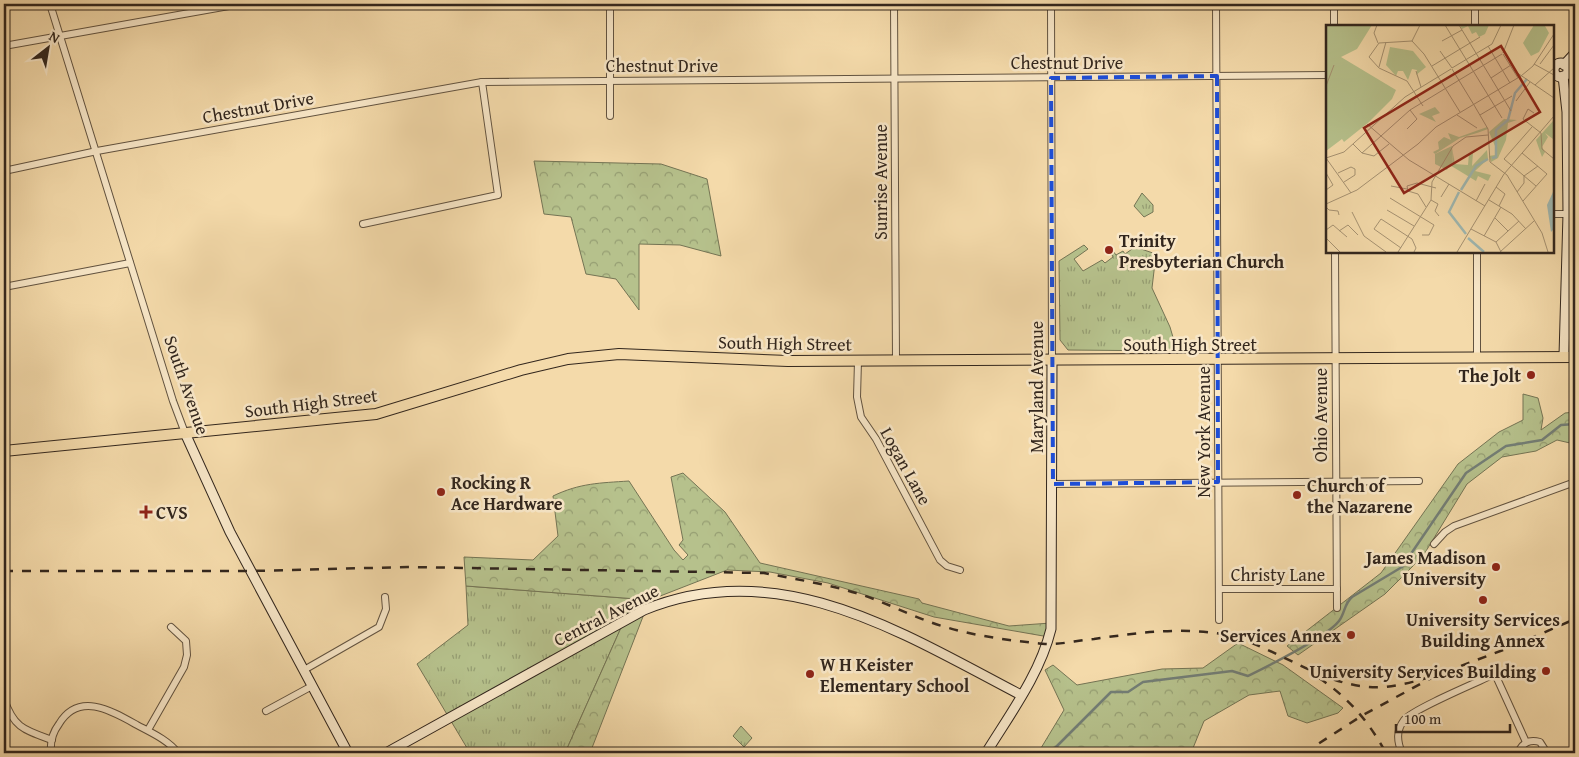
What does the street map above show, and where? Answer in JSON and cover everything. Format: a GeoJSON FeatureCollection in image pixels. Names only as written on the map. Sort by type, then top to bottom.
{"type":"FeatureCollection","features":[{"type":"Feature","properties":{"kind":"main road","name":"South High Street"},"geometry":{"type":"LineString","coordinates":[[4,451],[376,414],[521,370],[568,360],[619,354],[781,361],[1218,360],[1575,356]]}},
{"type":"Feature","properties":{"kind":"street","name":"South Avenue"},"geometry":{"type":"LineString","coordinates":[[50,4],[185,433],[225,520],[348,753]]}},
{"type":"Feature","properties":{"kind":"street"},"geometry":{"type":"LineString","coordinates":[[4,46],[240,4]]}},
{"type":"Feature","properties":{"kind":"street"},"geometry":{"type":"LineString","coordinates":[[610,4],[610,116]]}},
{"type":"Feature","properties":{"kind":"street","name":"Sunrise Avenue"},"geometry":{"type":"LineString","coordinates":[[894,4],[896,360]]}},
{"type":"Feature","properties":{"kind":"street","name":"Maryland Avenue"},"geometry":{"type":"LineString","coordinates":[[986,753],[1021,695],[1048,644],[1051,629],[1053,484],[1051,4]]}},
{"type":"Feature","properties":{"kind":"street","name":"New York Avenue"},"geometry":{"type":"LineString","coordinates":[[1216,4],[1219,620]]}},
{"type":"Feature","properties":{"kind":"street"},"geometry":{"type":"LineString","coordinates":[[1334,4],[1334,25]]}},
{"type":"Feature","properties":{"kind":"street"},"geometry":{"type":"LineString","coordinates":[[1475,4],[1475,25]]}},
{"type":"Feature","properties":{"kind":"street"},"geometry":{"type":"LineString","coordinates":[[1564,356],[1568,214],[1567,112],[1557,74],[1567,72],[1564,65],[1575,53]]}},
{"type":"Feature","properties":{"kind":"street","name":"Chestnut Drive"},"geometry":{"type":"LineString","coordinates":[[4,171],[96,151],[482,82],[1326,75]]}},
{"type":"Feature","properties":{"kind":"street"},"geometry":{"type":"LineString","coordinates":[[363,224],[498,195],[482,82]]}},
{"type":"Feature","properties":{"kind":"street"},"geometry":{"type":"LineString","coordinates":[[1554,214],[1568,214]]}},
{"type":"Feature","properties":{"kind":"street","name":"Ohio Avenue"},"geometry":{"type":"LineString","coordinates":[[1335,252],[1337,608]]}},
{"type":"Feature","properties":{"kind":"street"},"geometry":{"type":"LineString","coordinates":[[1476,252],[1477,358]]}},
{"type":"Feature","properties":{"kind":"street"},"geometry":{"type":"LineString","coordinates":[[4,287],[130,263]]}},
{"type":"Feature","properties":{"kind":"street"},"geometry":{"type":"LineString","coordinates":[[1567,264],[1575,288]]}},
{"type":"Feature","properties":{"kind":"street","name":"Logan Lane"},"geometry":{"type":"LineString","coordinates":[[858,361],[857,397],[861,417],[876,440],[940,560],[960,570]]}},
{"type":"Feature","properties":{"kind":"street"},"geometry":{"type":"LineString","coordinates":[[1053,484],[1419,481]]}},
{"type":"Feature","properties":{"kind":"street"},"geometry":{"type":"LineString","coordinates":[[1434,544],[1445,532],[1454,526],[1575,482]]}},
{"type":"Feature","properties":{"kind":"street","name":"Christy Lane"},"geometry":{"type":"LineString","coordinates":[[1219,589],[1337,590]]}},
{"type":"Feature","properties":{"kind":"street","name":"Central Avenue"},"geometry":{"type":"LineString","coordinates":[[386,753],[644,610],[686,595],[708,591],[762,592],[803,598],[842,608],[903,633],[1021,695]]}},
{"type":"Feature","properties":{"kind":"street"},"geometry":{"type":"LineString","coordinates":[[304,670],[379,626],[384,620],[385,597]]}},
{"type":"Feature","properties":{"kind":"street"},"geometry":{"type":"LineString","coordinates":[[148,730],[187,660],[186,642],[171,626]]}},
{"type":"Feature","properties":{"kind":"street"},"geometry":{"type":"LineString","coordinates":[[1402,753],[1398,732],[1408,717],[1495,674],[1526,742]]}},
{"type":"Feature","properties":{"kind":"street"},"geometry":{"type":"LineString","coordinates":[[266,711],[312,686]]}},
{"type":"Feature","properties":{"kind":"street"},"geometry":{"type":"LineString","coordinates":[[4,699],[10,715],[17,725],[52,740]]}},
{"type":"Feature","properties":{"kind":"street"},"geometry":{"type":"LineString","coordinates":[[51,753],[55,730],[64,716],[83,706],[93,705],[108,709],[148,730],[165,740],[178,753]]}},
{"type":"Feature","properties":{"kind":"street"},"geometry":{"type":"LineString","coordinates":[[1518,753],[1526,742]]}},
{"type":"Feature","properties":{"kind":"street"},"geometry":{"type":"LineString","coordinates":[[1526,742],[1540,742],[1548,753]]}},
{"type":"Feature","properties":{"kind":"highlighted area"},"geometry":{"type":"Polygon","coordinates":[[[1217,76],[1218,482],[1053,484],[1051,78],[1217,76]]]}},
{"type":"Feature","properties":{"kind":"green space"},"geometry":{"type":"Polygon","coordinates":[[[534,161],[661,164],[707,179],[721,256],[680,245],[639,244],[639,310],[616,279],[586,274],[571,217],[544,214],[534,161]]]}},
{"type":"Feature","properties":{"kind":"green space"},"geometry":{"type":"Polygon","coordinates":[[[1142,193],[1153,205],[1153,212],[1144,217],[1134,206],[1142,193]]]}},
{"type":"Feature","properties":{"kind":"green space"},"geometry":{"type":"Polygon","coordinates":[[[1084,245],[1088,249],[1074,259],[1083,271],[1102,260],[1105,263],[1113,257],[1111,253],[1113,251],[1116,255],[1123,251],[1125,254],[1135,247],[1156,254],[1152,288],[1170,327],[1177,351],[1068,350],[1060,340],[1059,261],[1084,245]]]}},
{"type":"Feature","properties":{"kind":"green space"},"geometry":{"type":"Polygon","coordinates":[[[1572,300],[1575,308],[1575,346],[1569,346],[1572,300]]]}},
{"type":"Feature","properties":{"kind":"green space"},"geometry":{"type":"Polygon","coordinates":[[[1523,394],[1538,398],[1543,418],[1541,430],[1565,413],[1575,412],[1575,440],[1570,443],[1557,440],[1536,451],[1502,457],[1467,484],[1423,556],[1385,594],[1298,655],[1287,646],[1381,573],[1458,464],[1499,432],[1523,420],[1523,394]]]}},
{"type":"Feature","properties":{"kind":"green space"},"geometry":{"type":"Polygon","coordinates":[[[683,473],[725,512],[760,563],[919,599],[922,603],[1009,626],[1051,623],[1049,637],[934,617],[828,583],[770,572],[727,570],[650,600],[466,586],[464,557],[533,560],[558,536],[553,496],[572,488],[599,483],[629,481],[674,550],[683,560],[688,555],[679,545],[683,540],[671,477],[683,473]]]}},
{"type":"Feature","properties":{"kind":"green space"},"geometry":{"type":"Polygon","coordinates":[[[466,586],[650,600],[477,702],[624,621],[565,753],[531,753],[528,748],[520,753],[470,753],[417,664],[468,625],[466,586]]]}},
{"type":"Feature","properties":{"kind":"green space"},"geometry":{"type":"Polygon","coordinates":[[[644,614],[590,753],[565,753],[624,621],[644,614]]]}},
{"type":"Feature","properties":{"kind":"green space"},"geometry":{"type":"Polygon","coordinates":[[[1238,643],[1283,665],[1343,708],[1338,713],[1307,723],[1288,716],[1280,691],[1249,695],[1204,721],[1191,753],[1038,753],[1064,710],[1045,670],[1053,665],[1077,685],[1162,669],[1203,668],[1238,643]]]}},
{"type":"Feature","properties":{"kind":"green space"},"geometry":{"type":"Polygon","coordinates":[[[741,726],[752,738],[744,747],[733,736],[741,726]]]}},
{"type":"Feature","properties":{"kind":"waterway"},"geometry":{"type":"LineString","coordinates":[[1050,753],[1111,692],[1128,692],[1143,682],[1232,671],[1248,676],[1323,635],[1339,621],[1347,603],[1352,597],[1402,567],[1466,473],[1506,446],[1542,440],[1561,425],[1575,424]]}},
{"type":"Feature","properties":{"kind":"railway"},"geometry":{"type":"LineString","coordinates":[[4,571],[251,571],[408,567],[764,573],[845,590],[874,599],[941,626],[1000,639],[1051,644],[1158,632],[1206,632],[1222,634],[1242,640],[1340,682],[1361,686],[1382,687],[1396,685],[1437,675]]}},
{"type":"Feature","properties":{"kind":"railway"},"geometry":{"type":"LineString","coordinates":[[1304,753],[1363,715],[1437,675],[1511,647],[1575,619]]}},
{"type":"Feature","properties":{"kind":"railway"},"geometry":{"type":"LineString","coordinates":[[1319,678],[1349,702],[1373,731],[1386,753]]}},
{"type":"Feature","properties":{"kind":"place","name":"Trinity Presbyterian Church"},"geometry":{"type":"Point","coordinates":[1109,250]}},
{"type":"Feature","properties":{"kind":"place","name":"The Jolt"},"geometry":{"type":"Point","coordinates":[1531,375]}},
{"type":"Feature","properties":{"kind":"place","name":"Rocking R Ace Hardware"},"geometry":{"type":"Point","coordinates":[441,492]}},
{"type":"Feature","properties":{"kind":"place","name":"Church of the Nazarene"},"geometry":{"type":"Point","coordinates":[1297,495]}},
{"type":"Feature","properties":{"kind":"place","name":"CVS"},"geometry":{"type":"Point","coordinates":[146,512]}},
{"type":"Feature","properties":{"kind":"place","name":"James Madison University"},"geometry":{"type":"Point","coordinates":[1496,567]}},
{"type":"Feature","properties":{"kind":"place","name":"University Services Building Annex"},"geometry":{"type":"Point","coordinates":[1483,600]}},
{"type":"Feature","properties":{"kind":"place","name":"Services Annex"},"geometry":{"type":"Point","coordinates":[1351,635]}},
{"type":"Feature","properties":{"kind":"place","name":"University Services Building"},"geometry":{"type":"Point","coordinates":[1546,671]}},
{"type":"Feature","properties":{"kind":"place","name":"W H Keister Elementary School"},"geometry":{"type":"Point","coordinates":[810,674]}}]}
